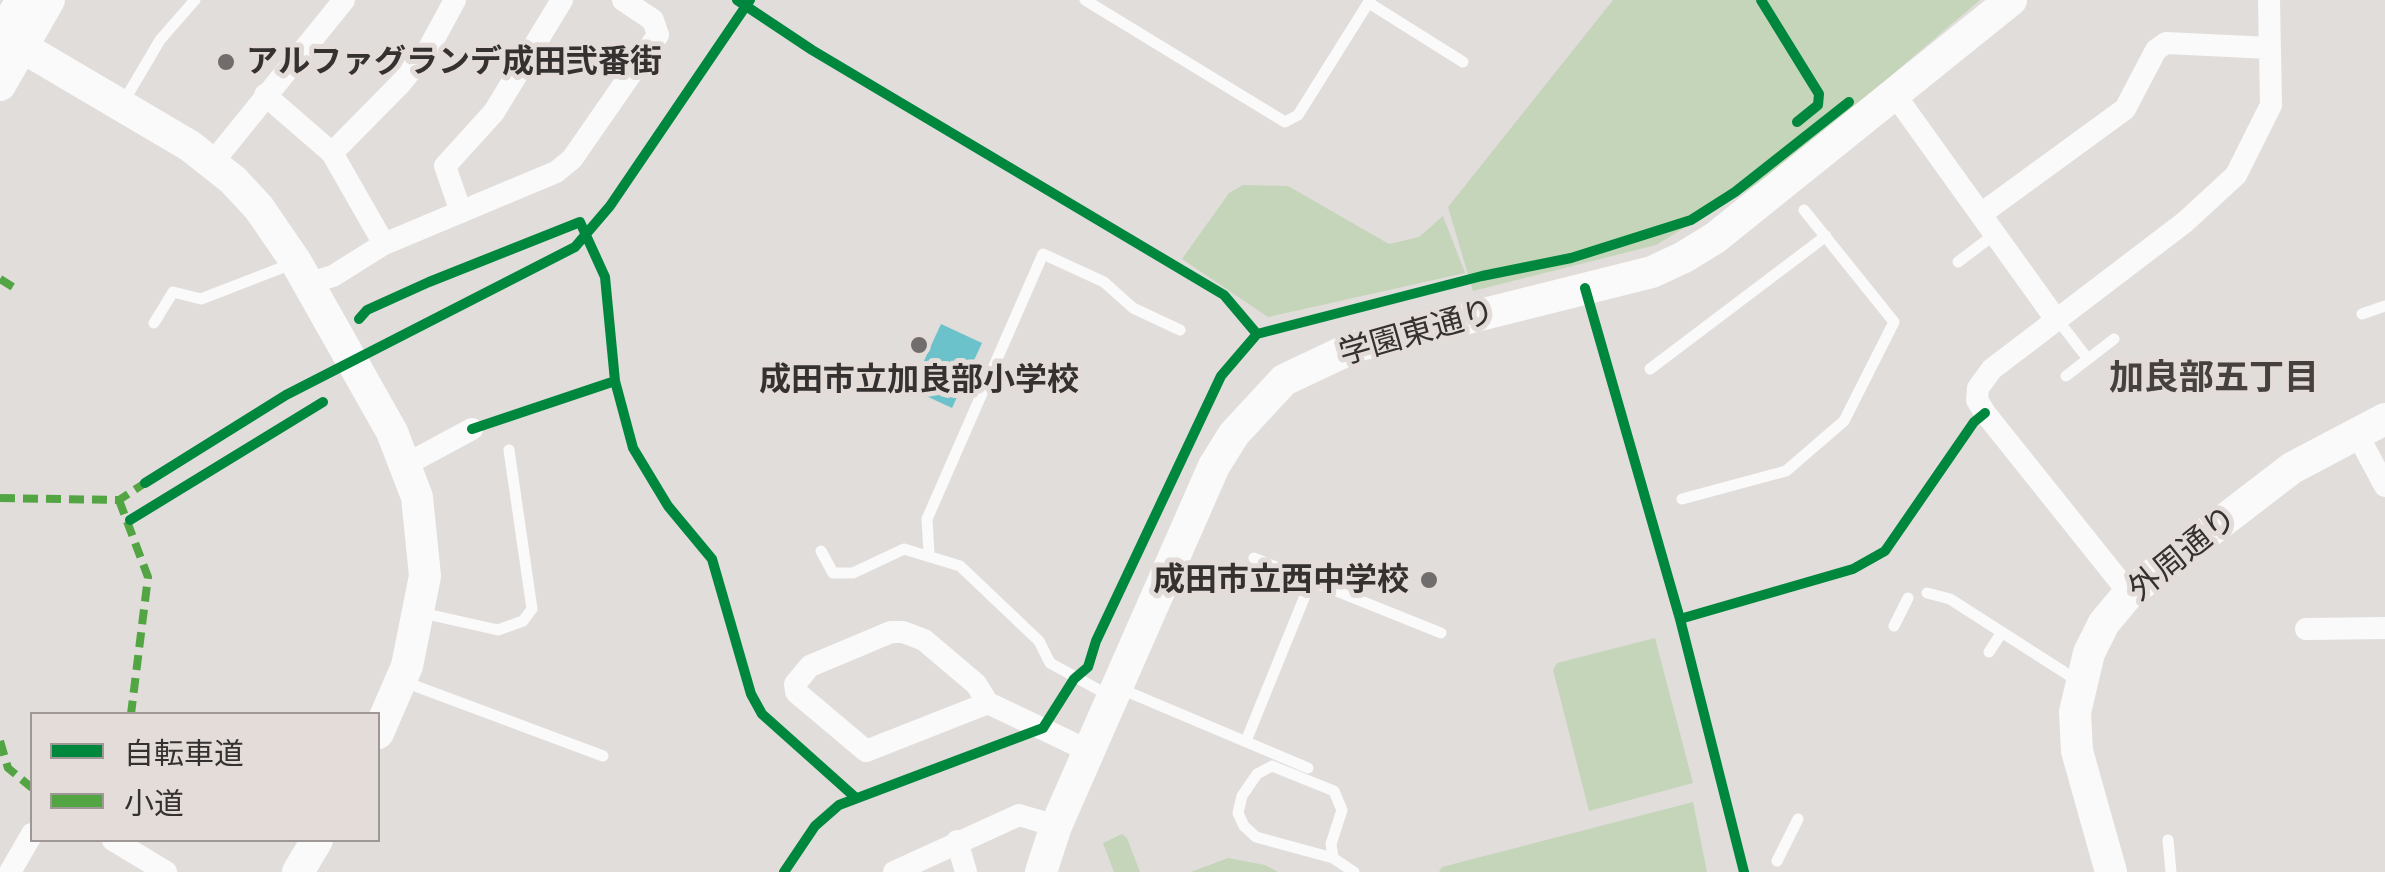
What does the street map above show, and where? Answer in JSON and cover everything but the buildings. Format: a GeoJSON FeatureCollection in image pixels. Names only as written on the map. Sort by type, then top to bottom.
{"type":"FeatureCollection","features":[{"type":"Feature","properties":{"kind":"street"},"geometry":{"type":"LineString","coordinates":[[0,85],[6,38],[22,0]]}},
{"type":"Feature","properties":{"kind":"street"},"geometry":{"type":"LineString","coordinates":[[6,38],[50,0]]}},
{"type":"Feature","properties":{"kind":"street"},"geometry":{"type":"LineString","coordinates":[[213,162],[344,0]]}},
{"type":"Feature","properties":{"kind":"street"},"geometry":{"type":"LineString","coordinates":[[332,153],[400,84],[429,48],[455,0]]}},
{"type":"Feature","properties":{"kind":"street"},"geometry":{"type":"LineString","coordinates":[[461,212],[445,166],[494,112],[562,0]]}},
{"type":"Feature","properties":{"kind":"street"},"geometry":{"type":"LineString","coordinates":[[303,272],[333,276],[384,244],[556,172],[582,150],[658,35],[653,20],[623,0]]}},
{"type":"Feature","properties":{"kind":"street","name":"学園東通り"},"geometry":{"type":"LineString","coordinates":[[1041,872],[1056,826],[1214,466],[1234,434],[1284,380],[1356,346],[1652,272],[1684,258],[2011,0]]}},
{"type":"Feature","properties":{"kind":"street"},"geometry":{"type":"LineString","coordinates":[[2129,593],[1977,400],[1982,378],[2226,189],[2271,105],[2269,0]]}},
{"type":"Feature","properties":{"kind":"street"},"geometry":{"type":"LineString","coordinates":[[6,38],[213,162],[259,208],[303,272],[407,464],[423,525],[425,576],[402,680],[380,729]]}},
{"type":"Feature","properties":{"kind":"street"},"geometry":{"type":"LineString","coordinates":[[1981,214],[2125,109],[2156,50],[2166,43],[2270,48]]}},
{"type":"Feature","properties":{"kind":"street"},"geometry":{"type":"LineString","coordinates":[[265,95],[332,153],[384,244]]}},
{"type":"Feature","properties":{"kind":"street"},"geometry":{"type":"LineString","coordinates":[[1895,95],[2056,318]]}},
{"type":"Feature","properties":{"kind":"street"},"geometry":{"type":"LineString","coordinates":[[2370,426],[2385,486]]}},
{"type":"Feature","properties":{"kind":"street","name":"外周通り"},"geometry":{"type":"LineString","coordinates":[[2110,872],[2077,751],[2075,712],[2081,682],[2104,623],[2129,593],[2292,468],[2370,426]]}},
{"type":"Feature","properties":{"kind":"street"},"geometry":{"type":"LineString","coordinates":[[407,464],[472,429]]}},
{"type":"Feature","properties":{"kind":"street"},"geometry":{"type":"LineString","coordinates":[[2306,628],[2385,628]]}},
{"type":"Feature","properties":{"kind":"street"},"geometry":{"type":"LineString","coordinates":[[988,703],[866,750],[796,692],[795,684],[810,666],[891,632],[904,632],[924,640],[976,684],[988,703],[1089,751]]}},
{"type":"Feature","properties":{"kind":"street"},"geometry":{"type":"LineString","coordinates":[[894,872],[1019,815],[1056,826]]}},
{"type":"Feature","properties":{"kind":"street"},"geometry":{"type":"LineString","coordinates":[[10,872],[30,837]]}},
{"type":"Feature","properties":{"kind":"street"},"geometry":{"type":"LineString","coordinates":[[115,842],[132,860],[166,872]]}},
{"type":"Feature","properties":{"kind":"street"},"geometry":{"type":"LineString","coordinates":[[298,872],[316,842]]}},
{"type":"Feature","properties":{"kind":"street"},"geometry":{"type":"LineString","coordinates":[[957,842],[966,872]]}},
{"type":"Feature","properties":{"kind":"lane"},"geometry":{"type":"LineString","coordinates":[[122,105],[160,40],[195,0]]}},
{"type":"Feature","properties":{"kind":"lane"},"geometry":{"type":"LineString","coordinates":[[1085,0],[1285,122],[1298,115],[1369,1],[1464,62]]}},
{"type":"Feature","properties":{"kind":"lane"},"geometry":{"type":"LineString","coordinates":[[1682,499],[1786,470],[1844,422],[1894,322],[1804,210]]}},
{"type":"Feature","properties":{"kind":"lane"},"geometry":{"type":"LineString","coordinates":[[1958,262],[1995,234]]}},
{"type":"Feature","properties":{"kind":"lane"},"geometry":{"type":"LineString","coordinates":[[1650,368],[1826,236]]}},
{"type":"Feature","properties":{"kind":"lane"},"geometry":{"type":"LineString","coordinates":[[929,553],[927,519],[1043,254],[1104,282],[1133,308],[1180,330]]}},
{"type":"Feature","properties":{"kind":"lane"},"geometry":{"type":"LineString","coordinates":[[154,323],[173,292],[201,300],[303,272]]}},
{"type":"Feature","properties":{"kind":"lane"},"geometry":{"type":"LineString","coordinates":[[1888,314],[1900,306]]}},
{"type":"Feature","properties":{"kind":"lane"},"geometry":{"type":"LineString","coordinates":[[2362,314],[2385,306]]}},
{"type":"Feature","properties":{"kind":"lane"},"geometry":{"type":"LineString","coordinates":[[2056,318],[2088,359]]}},
{"type":"Feature","properties":{"kind":"lane"},"geometry":{"type":"LineString","coordinates":[[2066,376],[2114,339]]}},
{"type":"Feature","properties":{"kind":"lane"},"geometry":{"type":"LineString","coordinates":[[420,612],[498,630],[523,621],[532,609],[509,450]]}},
{"type":"Feature","properties":{"kind":"lane"},"geometry":{"type":"LineString","coordinates":[[821,551],[833,573],[852,574],[904,549],[929,553],[960,566],[984,584],[1039,641],[1050,663],[1308,768]]}},
{"type":"Feature","properties":{"kind":"lane"},"geometry":{"type":"LineString","coordinates":[[1254,558],[1442,633]]}},
{"type":"Feature","properties":{"kind":"lane"},"geometry":{"type":"LineString","coordinates":[[1246,741],[1311,581]]}},
{"type":"Feature","properties":{"kind":"lane"},"geometry":{"type":"LineString","coordinates":[[1927,592],[1941,594],[2081,682]]}},
{"type":"Feature","properties":{"kind":"lane"},"geometry":{"type":"LineString","coordinates":[[1894,626],[1908,598]]}},
{"type":"Feature","properties":{"kind":"lane"},"geometry":{"type":"LineString","coordinates":[[1989,652],[2002,632]]}},
{"type":"Feature","properties":{"kind":"lane"},"geometry":{"type":"LineString","coordinates":[[402,680],[603,756]]}},
{"type":"Feature","properties":{"kind":"lane"},"geometry":{"type":"LineString","coordinates":[[1333,858],[1331,844],[1342,810],[1334,792],[1272,766],[1257,774],[1242,796],[1238,813],[1244,826],[1256,837],[1333,858],[1354,872]]}},
{"type":"Feature","properties":{"kind":"lane"},"geometry":{"type":"LineString","coordinates":[[1776,862],[1798,820]]}},
{"type":"Feature","properties":{"kind":"lane"},"geometry":{"type":"LineString","coordinates":[[2168,840],[2171,872]]}},
{"type":"Feature","properties":{"kind":"green space"},"geometry":{"type":"Polygon","coordinates":[[[1613,0],[1980,0],[1780,170],[1656,245],[1473,291],[1448,207],[1613,0]]]}},
{"type":"Feature","properties":{"kind":"green space"},"geometry":{"type":"Polygon","coordinates":[[[1243,185],[1288,186],[1389,244],[1419,237],[1443,216],[1465,273],[1268,317],[1182,259],[1229,193],[1243,185]]]}},
{"type":"Feature","properties":{"kind":"green space"},"geometry":{"type":"Polygon","coordinates":[[[1655,638],[1693,783],[1589,811],[1553,670],[1557,663],[1655,638]]]}},
{"type":"Feature","properties":{"kind":"green space"},"geometry":{"type":"Polygon","coordinates":[[[1693,802],[1707,872],[1439,872],[1442,867],[1693,802]]]}},
{"type":"Feature","properties":{"kind":"green space"},"geometry":{"type":"Polygon","coordinates":[[[1122,834],[1140,872],[1114,872],[1103,843],[1122,834]]]}},
{"type":"Feature","properties":{"kind":"green space"},"geometry":{"type":"Polygon","coordinates":[[[1228,858],[1265,865],[1278,872],[1191,872],[1228,858]]]}},
{"type":"Feature","properties":{"kind":"water"},"geometry":{"type":"Polygon","coordinates":[[[941,324],[982,343],[952,408],[911,389],[941,324]]]}},
{"type":"Feature","properties":{"kind":"marked path"},"geometry":{"type":"LineString","coordinates":[[0,279],[16,289]]}},
{"type":"Feature","properties":{"kind":"marked path"},"geometry":{"type":"LineString","coordinates":[[0,498],[119,500],[145,483]]}},
{"type":"Feature","properties":{"kind":"marked path"},"geometry":{"type":"LineString","coordinates":[[119,500],[148,577],[131,712]]}},
{"type":"Feature","properties":{"kind":"marked path"},"geometry":{"type":"LineString","coordinates":[[0,741],[8,768],[30,786]]}},
{"type":"Feature","properties":{"kind":"cycle path"},"geometry":{"type":"LineString","coordinates":[[737,0],[812,50],[1224,295],[1257,334]]}},
{"type":"Feature","properties":{"kind":"cycle path"},"geometry":{"type":"LineString","coordinates":[[145,483],[286,395],[575,247],[610,206],[750,0]]}},
{"type":"Feature","properties":{"kind":"cycle path"},"geometry":{"type":"LineString","coordinates":[[1761,0],[1819,94],[1818,105],[1797,122]]}},
{"type":"Feature","properties":{"kind":"cycle path"},"geometry":{"type":"LineString","coordinates":[[784,872],[815,826],[839,805],[1043,728],[1074,679],[1088,667],[1096,641],[1221,376],[1257,334],[1482,276],[1571,258],[1691,220],[1735,192],[1849,102]]}},
{"type":"Feature","properties":{"kind":"cycle path"},"geometry":{"type":"LineString","coordinates":[[359,319],[367,310],[429,282],[580,222],[605,277],[615,381],[633,448],[668,506],[712,559],[751,694],[762,714],[856,798]]}},
{"type":"Feature","properties":{"kind":"cycle path"},"geometry":{"type":"LineString","coordinates":[[1585,288],[1680,619],[1744,872]]}},
{"type":"Feature","properties":{"kind":"cycle path"},"geometry":{"type":"LineString","coordinates":[[472,429],[615,381]]}},
{"type":"Feature","properties":{"kind":"cycle path"},"geometry":{"type":"LineString","coordinates":[[130,520],[323,402]]}},
{"type":"Feature","properties":{"kind":"cycle path"},"geometry":{"type":"LineString","coordinates":[[1680,619],[1853,569],[1885,551],[1974,422],[1985,413]]}},
{"type":"Feature","properties":{"kind":"place","name":"アルファグランデ成田弐番街"},"geometry":{"type":"Point","coordinates":[226,62]}},
{"type":"Feature","properties":{"kind":"place","name":"成田市立加良部小学校"},"geometry":{"type":"Point","coordinates":[919,345]}},
{"type":"Feature","properties":{"kind":"place","name":"成田市立西中学校"},"geometry":{"type":"Point","coordinates":[1429,580]}},
{"type":"Feature","properties":{"kind":"district","name":"加良部五丁目"},"geometry":{"type":"Point","coordinates":[2214,378]}}]}
